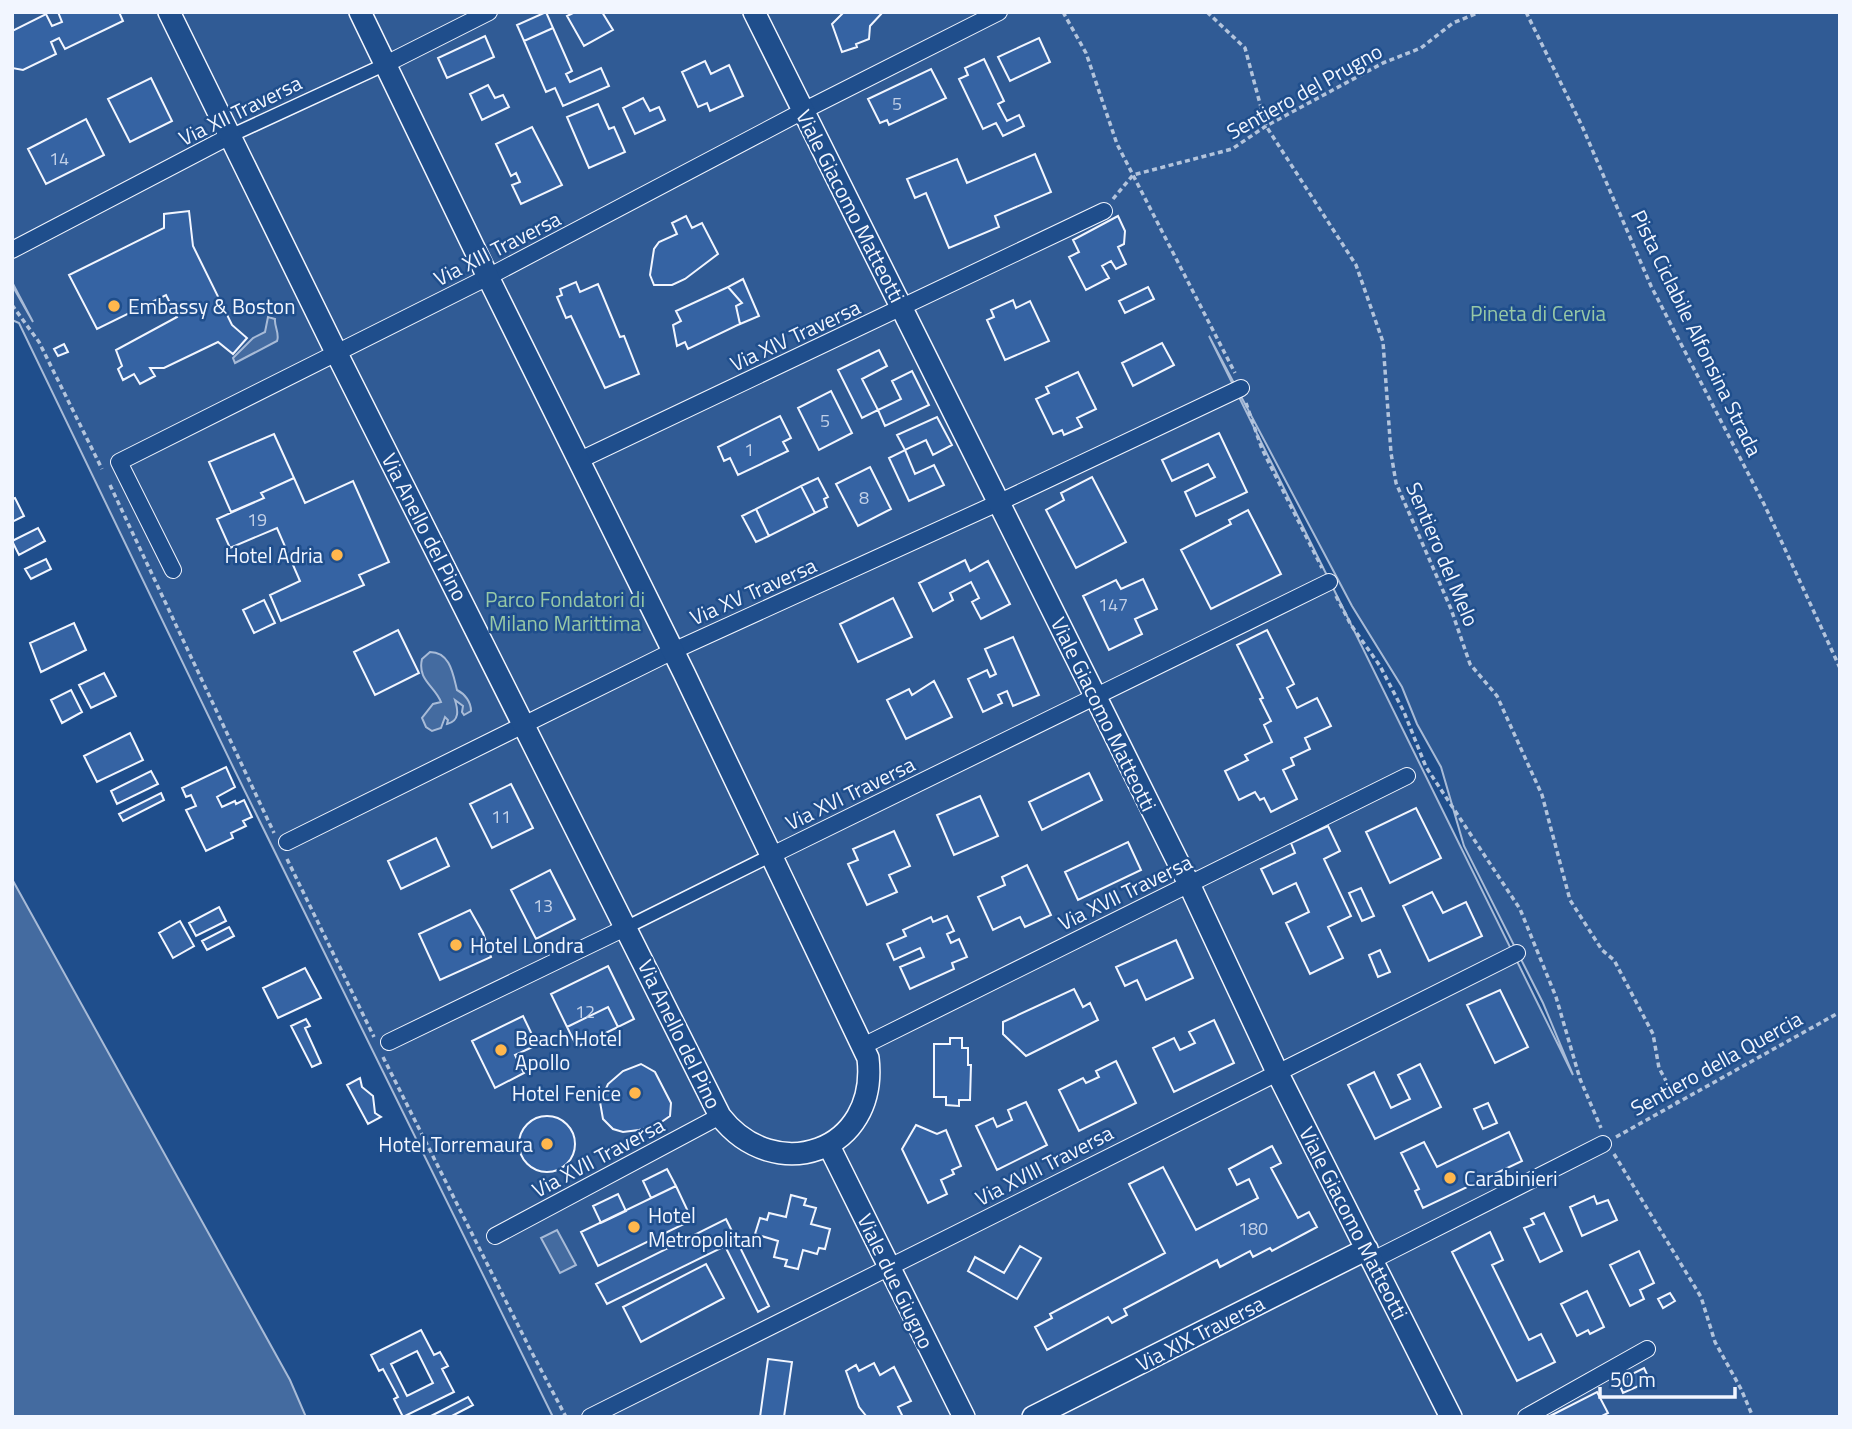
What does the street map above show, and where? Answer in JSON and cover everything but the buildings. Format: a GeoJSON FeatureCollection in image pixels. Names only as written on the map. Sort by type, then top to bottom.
{"type":"FeatureCollection","features":[{"type":"Feature","properties":{"kind":"street","name":"Via Anello del Pino"},"geometry":{"type":"LineString","coordinates":[[169,12],[336,352],[525,723],[720,1116],[739,1135],[771,1151],[802,1152],[830,1146]]}},
{"type":"Feature","properties":{"kind":"street"},"geometry":{"type":"LineString","coordinates":[[360,12],[673,651],[868,1058],[869,1091],[864,1105],[848,1131],[830,1146]]}},
{"type":"Feature","properties":{"kind":"street","name":"Via XII Traversa"},"geometry":{"type":"LineString","coordinates":[[12,250],[230,135],[386,64],[489,12]]}},
{"type":"Feature","properties":{"kind":"street","name":"Viale Giacomo Matteotti"},"geometry":{"type":"LineString","coordinates":[[754,12],[1000,502],[1189,884],[1277,1072],[1451,1417]]}},
{"type":"Feature","properties":{"kind":"street","name":"Via XIII Traversa"},"geometry":{"type":"LineString","coordinates":[[173,570],[119,462],[488,278],[803,111],[999,12]]}},
{"type":"Feature","properties":{"kind":"street","name":"Via XIV Traversa"},"geometry":{"type":"LineString","coordinates":[[580,460],[1104,211]]}},
{"type":"Feature","properties":{"kind":"street","name":"Via XV Traversa"},"geometry":{"type":"LineString","coordinates":[[283,844],[673,651],[1000,502],[1241,388]]}},
{"type":"Feature","properties":{"kind":"street","name":"Via XVI Traversa"},"geometry":{"type":"LineString","coordinates":[[383,1046],[1329,582]]}},
{"type":"Feature","properties":{"kind":"street","name":"Via XVII Traversa"},"geometry":{"type":"LineString","coordinates":[[863,1046],[1406,776]]}},
{"type":"Feature","properties":{"kind":"street","name":"Via XVIII Traversa"},"geometry":{"type":"LineString","coordinates":[[590,1417],[1517,953]]}},
{"type":"Feature","properties":{"kind":"street","name":"Via XVII Traversa"},"geometry":{"type":"LineString","coordinates":[[495,1236],[720,1116]]}},
{"type":"Feature","properties":{"kind":"street","name":"Viale due Giugno"},"geometry":{"type":"LineString","coordinates":[[830,1146],[964,1417]]}},
{"type":"Feature","properties":{"kind":"street","name":"Via XIX Traversa"},"geometry":{"type":"LineString","coordinates":[[1033,1417],[1370,1254],[1608,1146]]}},
{"type":"Feature","properties":{"kind":"street"},"geometry":{"type":"LineString","coordinates":[[1526,1417],[1647,1349]]}},
{"type":"Feature","properties":{"kind":"path","name":"Sentiero del Melo"},"geometry":{"type":"LineString","coordinates":[[1208,12],[1245,48],[1266,126],[1356,265],[1383,342],[1391,453],[1396,483],[1451,609],[1470,664],[1497,696],[1542,795],[1570,900],[1602,950],[1614,960],[1653,1034],[1659,1068],[1678,1103]]}},
{"type":"Feature","properties":{"kind":"path","name":"Sentiero del Prugno"},"geometry":{"type":"LineString","coordinates":[[1104,211],[1133,175],[1232,149],[1266,126],[1383,63],[1421,48],[1453,23],[1480,12]]}},
{"type":"Feature","properties":{"kind":"path","name":"Pista Ciclabile Alfonsina Strada"},"geometry":{"type":"LineString","coordinates":[[1526,12],[1582,126],[1651,286],[1765,506],[1840,668]]}},
{"type":"Feature","properties":{"kind":"path"},"geometry":{"type":"LineString","coordinates":[[12,305],[39,342],[90,444],[523,1336],[566,1417]]}},
{"type":"Feature","properties":{"kind":"path","name":"Sentiero della Quercia"},"geometry":{"type":"LineString","coordinates":[[1608,1146],[1678,1103],[1840,1012]]}},
{"type":"Feature","properties":{"kind":"path"},"geometry":{"type":"LineString","coordinates":[[1608,1146],[1701,1297],[1715,1342],[1753,1417]]}},
{"type":"Feature","properties":{"kind":"shaded area"},"geometry":{"type":"Polygon","coordinates":[[[12,12],[1840,12],[1840,1417],[553,1417],[234,769],[19,323],[12,320],[12,285],[33,322],[12,282],[12,12]],[[1209,336],[1573,1075],[1543,1003],[1464,846],[1441,767],[1417,724],[1402,687],[1352,606],[1209,336]]]}},
{"type":"Feature","properties":{"kind":"shaded area"},"geometry":{"type":"Polygon","coordinates":[[[268,317],[275,319],[277,341],[235,363],[233,358],[253,338],[265,332],[268,317]]]}},
{"type":"Feature","properties":{"kind":"shaded area"},"geometry":{"type":"Polygon","coordinates":[[[430,652],[437,653],[446,660],[457,690],[467,699],[471,711],[464,715],[463,706],[455,700],[456,718],[447,724],[445,717],[441,728],[432,731],[426,727],[422,718],[433,704],[441,702],[422,672],[422,659],[430,652]]]}},
{"type":"Feature","properties":{"kind":"shaded area"},"geometry":{"type":"Polygon","coordinates":[[[12,879],[290,1380],[306,1417],[12,1417],[12,879]]]}},
{"type":"Feature","properties":{"kind":"shaded area"},"geometry":{"type":"Polygon","coordinates":[[[557,1230],[576,1265],[560,1273],[541,1238],[557,1230]]]}},
{"type":"Feature","properties":{"kind":"place","name":"Embassy & Boston"},"geometry":{"type":"Point","coordinates":[114,306]}},
{"type":"Feature","properties":{"kind":"place","name":"Hotel Adria"},"geometry":{"type":"Point","coordinates":[337,555]}},
{"type":"Feature","properties":{"kind":"place","name":"Hotel Londra"},"geometry":{"type":"Point","coordinates":[456,945]}},
{"type":"Feature","properties":{"kind":"place","name":"Beach Hotel Apollo"},"geometry":{"type":"Point","coordinates":[501,1050]}},
{"type":"Feature","properties":{"kind":"place","name":"Hotel Fenice"},"geometry":{"type":"Point","coordinates":[635,1093]}},
{"type":"Feature","properties":{"kind":"place","name":"Hotel Torremaura"},"geometry":{"type":"Point","coordinates":[547,1144]}},
{"type":"Feature","properties":{"kind":"place","name":"Carabinieri"},"geometry":{"type":"Point","coordinates":[1450,1178]}},
{"type":"Feature","properties":{"kind":"place","name":"Hotel Metropolitan"},"geometry":{"type":"Point","coordinates":[634,1227]}},
{"type":"Feature","properties":{"kind":"park label","name":"Pineta di Cervia"},"geometry":{"type":"Point","coordinates":[1538,313]}},
{"type":"Feature","properties":{"kind":"park label","name":"Parco Fondatori di Milano Marittima"},"geometry":{"type":"Point","coordinates":[565,611]}}]}
